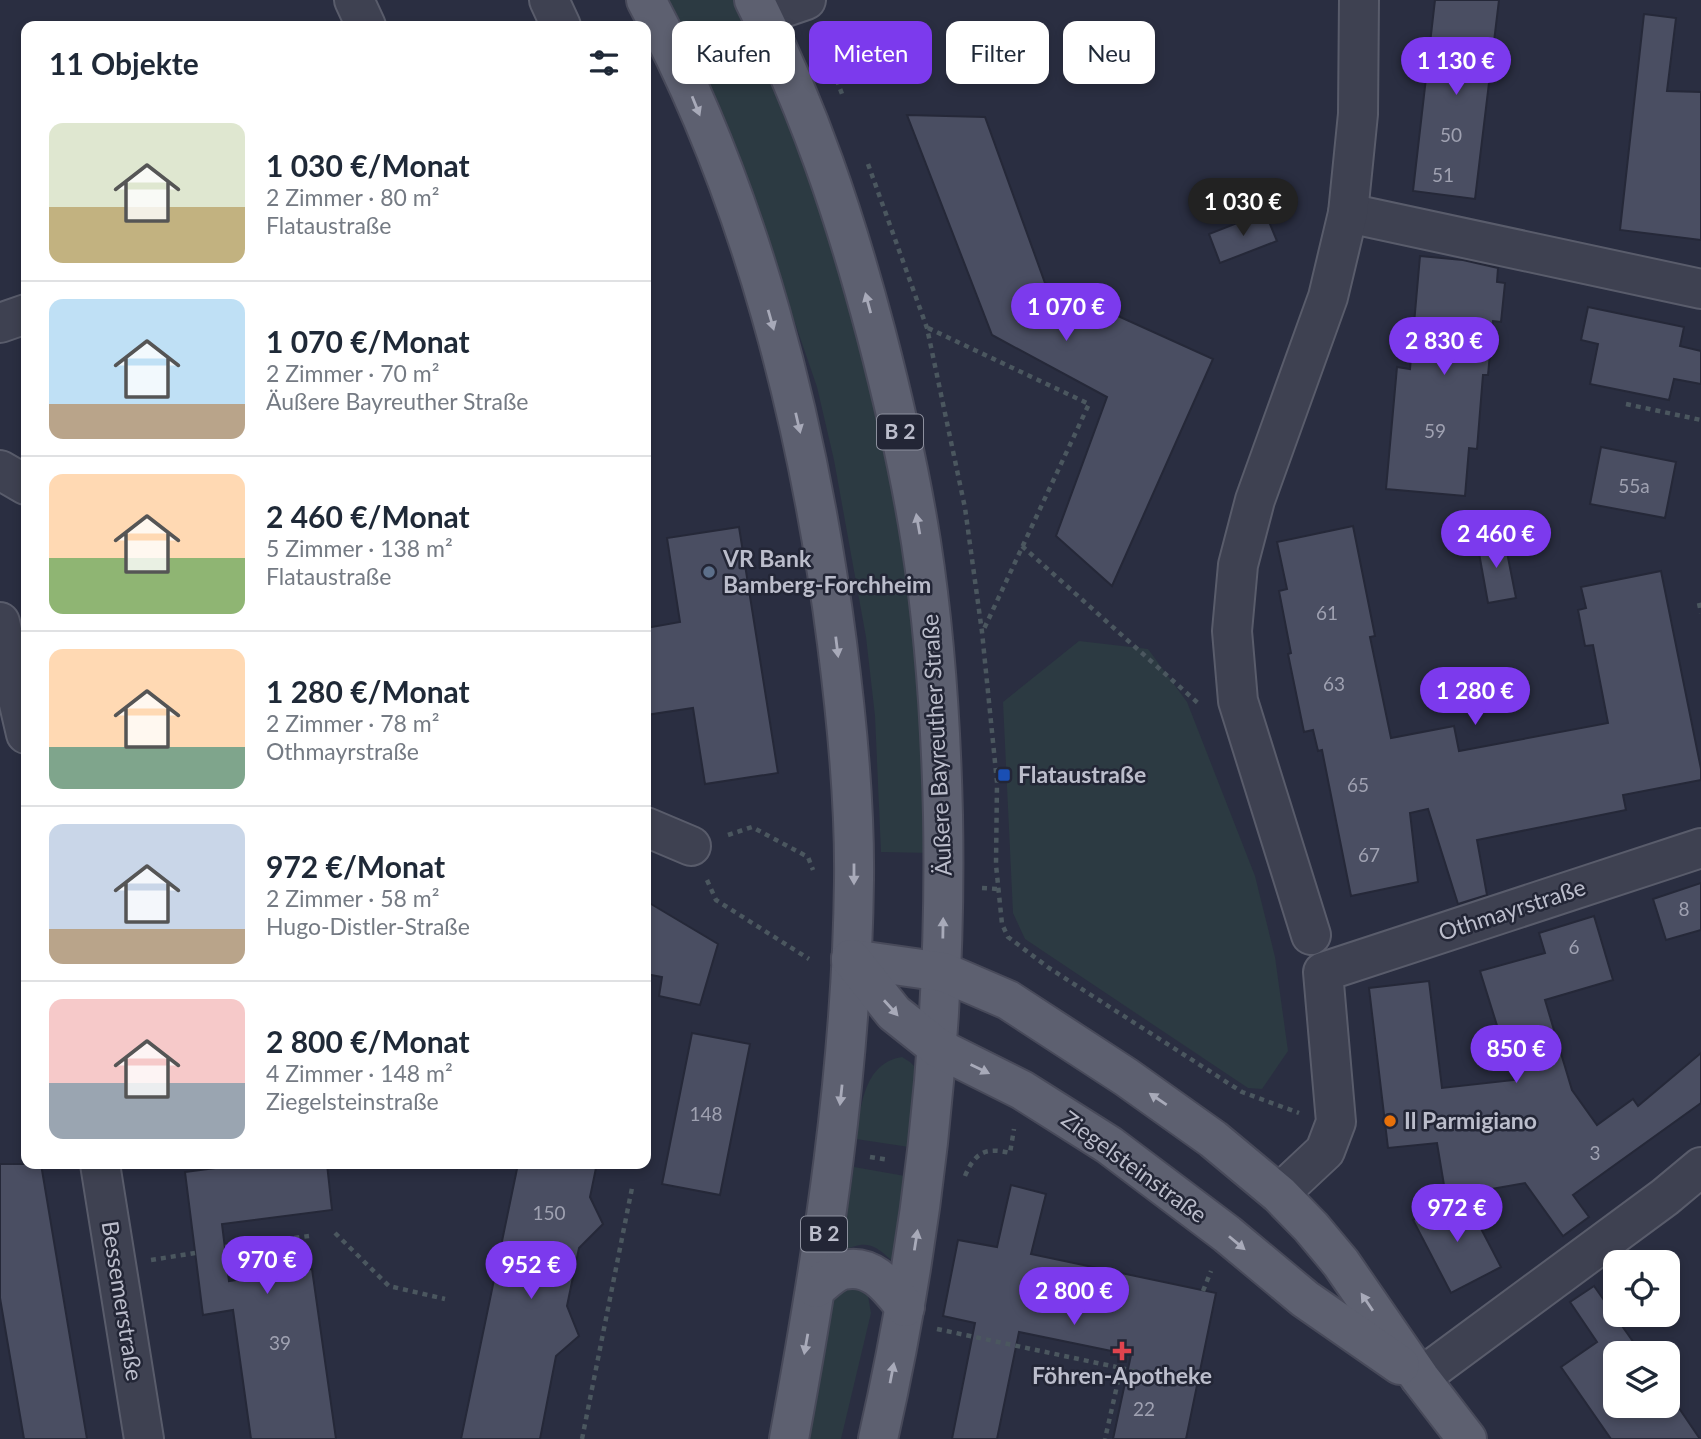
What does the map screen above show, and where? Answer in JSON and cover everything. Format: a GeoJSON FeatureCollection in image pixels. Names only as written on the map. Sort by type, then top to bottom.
{"type":"FeatureCollection","features":[{"type":"Feature","properties":{"kind":"main road","name":"B 2"},"geometry":{"type":"LineString","coordinates":[[646,0],[692,96],[737,212],[782,357],[803,446],[830,592],[845,713],[854,861],[851,959],[842,1088],[816,1288],[789,1439]]}},
{"type":"Feature","properties":{"kind":"main road","name":"Äußere Bayreuther Straße"},"geometry":{"type":"LineString","coordinates":[[758,8],[801,102],[841,208],[885,368],[914,503],[928,592],[939,706],[944,859],[943,972],[927,1167],[919,1317],[878,1439]]}},
{"type":"Feature","properties":{"kind":"main road"},"geometry":{"type":"LineString","coordinates":[[851,959],[943,972]]}},
{"type":"Feature","properties":{"kind":"main road","name":"Ziegelsteinstraße"},"geometry":{"type":"LineString","coordinates":[[851,959],[894,1013],[938,1048],[1035,1097],[1109,1146],[1227,1234],[1305,1299],[1420,1378]]}},
{"type":"Feature","properties":{"kind":"main road","name":"Ziegelsteinstraße"},"geometry":{"type":"LineString","coordinates":[[943,972],[1008,1000],[1105,1064],[1213,1139],[1279,1194],[1341,1263],[1420,1378],[1467,1439]]}},
{"type":"Feature","properties":{"kind":"main road"},"geometry":{"type":"LineString","coordinates":[[816,1288],[841,1270],[865,1269],[884,1281],[919,1317]]}},
{"type":"Feature","properties":{"kind":"street"},"geometry":{"type":"LineString","coordinates":[[354,0],[364,21]]}},
{"type":"Feature","properties":{"kind":"street"},"geometry":{"type":"LineString","coordinates":[[549,0],[559,21]]}},
{"type":"Feature","properties":{"kind":"street"},"geometry":{"type":"LineString","coordinates":[[758,8],[806,0]]}},
{"type":"Feature","properties":{"kind":"street"},"geometry":{"type":"LineString","coordinates":[[1311,935],[1238,701],[1232,631],[1238,565],[1255,500],[1328,297],[1348,213],[1358,114],[1359,0]]}},
{"type":"Feature","properties":{"kind":"street"},"geometry":{"type":"LineString","coordinates":[[1348,213],[1701,289]]}},
{"type":"Feature","properties":{"kind":"street"},"geometry":{"type":"LineString","coordinates":[[0,323],[21,316]]}},
{"type":"Feature","properties":{"kind":"street"},"geometry":{"type":"LineString","coordinates":[[0,470],[21,482]]}},
{"type":"Feature","properties":{"kind":"street"},"geometry":{"type":"LineString","coordinates":[[0,622],[21,712]]}},
{"type":"Feature","properties":{"kind":"street"},"geometry":{"type":"LineString","coordinates":[[651,829],[691,846]]}},
{"type":"Feature","properties":{"kind":"street","name":"Othmayrstraße"},"geometry":{"type":"LineString","coordinates":[[1336,1122],[1322,972],[1701,848]]}},
{"type":"Feature","properties":{"kind":"street"},"geometry":{"type":"LineString","coordinates":[[1279,1194],[1325,1151],[1336,1122]]}},
{"type":"Feature","properties":{"kind":"street"},"geometry":{"type":"LineString","coordinates":[[1420,1378],[1665,1198],[1701,1167]]}},
{"type":"Feature","properties":{"kind":"street","name":"Bessemerstraße"},"geometry":{"type":"LineString","coordinates":[[101,1169],[144,1439]]}},
{"type":"Feature","properties":{"kind":"path"},"geometry":{"type":"LineString","coordinates":[[927,328],[1089,404],[982,632]]}},
{"type":"Feature","properties":{"kind":"path"},"geometry":{"type":"LineString","coordinates":[[1626,404],[1701,420]]}},
{"type":"Feature","properties":{"kind":"path"},"geometry":{"type":"LineString","coordinates":[[1022,546],[1204,708]]}},
{"type":"Feature","properties":{"kind":"path"},"geometry":{"type":"LineString","coordinates":[[1699,603],[1701,613]]}},
{"type":"Feature","properties":{"kind":"path"},"geometry":{"type":"LineString","coordinates":[[809,958],[716,900],[691,846],[752,827],[808,858],[816,877]]}},
{"type":"Feature","properties":{"kind":"path"},"geometry":{"type":"LineString","coordinates":[[998,889],[1002,924],[1008,937],[1049,968],[1242,1092],[1294,1112],[1336,1122]]}},
{"type":"Feature","properties":{"kind":"path"},"geometry":{"type":"LineString","coordinates":[[966,1173],[977,1156],[993,1149],[1010,1153]]}},
{"type":"Feature","properties":{"kind":"path"},"geometry":{"type":"LineString","coordinates":[[582,1439],[632,1188]]}},
{"type":"Feature","properties":{"kind":"path"},"geometry":{"type":"LineString","coordinates":[[335,1233],[389,1286],[445,1299]]}},
{"type":"Feature","properties":{"kind":"path"},"geometry":{"type":"LineString","coordinates":[[225,1247],[309,1236]]}},
{"type":"Feature","properties":{"kind":"path"},"geometry":{"type":"LineString","coordinates":[[919,1317],[1183,1383]]}},
{"type":"Feature","properties":{"kind":"path"},"geometry":{"type":"LineString","coordinates":[[1105,1439],[1121,1368]]}},
{"type":"Feature","properties":{"kind":"shaded area"},"geometry":{"type":"Polygon","coordinates":[[[660,0],[734,0],[744,21],[672,21],[672,29],[660,0]]]}},
{"type":"Feature","properties":{"kind":"shaded area"},"geometry":{"type":"Polygon","coordinates":[[[695,84],[775,84],[819,193],[909,526],[933,853],[881,852],[875,716],[866,637],[834,460],[817,387],[793,317],[695,84]]]}},
{"type":"Feature","properties":{"kind":"shaded area"},"geometry":{"type":"Polygon","coordinates":[[[1079,641],[1148,649],[1187,702],[1255,876],[1275,957],[1288,1051],[1262,1089],[1248,1088],[1025,939],[1013,913],[1003,702],[1079,641]]]}},
{"type":"Feature","properties":{"kind":"shaded area"},"geometry":{"type":"Polygon","coordinates":[[[902,1057],[917,1069],[909,1147],[856,1139],[862,1101],[872,1077],[889,1061],[902,1057]]]}},
{"type":"Feature","properties":{"kind":"shaded area"},"geometry":{"type":"Polygon","coordinates":[[[854,1167],[905,1176],[892,1261],[868,1245],[841,1252],[854,1167]]]}},
{"type":"Feature","properties":{"kind":"shaded area"},"geometry":{"type":"Polygon","coordinates":[[[842,1284],[867,1290],[871,1313],[841,1439],[809,1439],[835,1295],[842,1284]]]}},
{"type":"Feature","properties":{"kind":"building"},"geometry":{"type":"Polygon","coordinates":[[[1435,0],[1499,0],[1475,199],[1413,191],[1435,0]]]}},
{"type":"Feature","properties":{"kind":"building"},"geometry":{"type":"Polygon","coordinates":[[[1644,14],[1676,18],[1667,91],[1701,92],[1701,240],[1620,230],[1644,14]]]}},
{"type":"Feature","properties":{"kind":"building"},"geometry":{"type":"Polygon","coordinates":[[[907,115],[985,117],[1045,283],[1213,359],[1112,586],[1056,536],[1107,397],[992,335],[907,115]]]}},
{"type":"Feature","properties":{"kind":"building"},"geometry":{"type":"Polygon","coordinates":[[[1265,212],[1277,241],[1220,263],[1209,234],[1265,212]]]}},
{"type":"Feature","properties":{"kind":"building"},"geometry":{"type":"Polygon","coordinates":[[[1420,256],[1463,260],[1498,268],[1497,282],[1505,283],[1501,322],[1493,321],[1488,375],[1483,375],[1477,449],[1469,448],[1465,496],[1386,489],[1397,367],[1410,369],[1420,256]]]}},
{"type":"Feature","properties":{"kind":"building"},"geometry":{"type":"Polygon","coordinates":[[[1588,307],[1684,327],[1680,346],[1701,351],[1701,384],[1674,379],[1669,400],[1590,384],[1598,344],[1581,340],[1588,307]]]}},
{"type":"Feature","properties":{"kind":"building"},"geometry":{"type":"Polygon","coordinates":[[[1601,447],[1676,462],[1665,518],[1590,504],[1601,447]]]}},
{"type":"Feature","properties":{"kind":"building"},"geometry":{"type":"Polygon","coordinates":[[[1353,526],[1375,636],[1370,637],[1391,738],[1454,726],[1459,751],[1608,723],[1593,645],[1585,646],[1578,610],[1586,608],[1581,587],[1661,571],[1701,780],[1623,795],[1626,810],[1477,840],[1487,895],[1458,904],[1428,809],[1410,813],[1418,882],[1351,896],[1322,750],[1318,751],[1313,730],[1304,732],[1288,654],[1291,653],[1279,591],[1287,589],[1277,542],[1353,526]]]}},
{"type":"Feature","properties":{"kind":"building"},"geometry":{"type":"Polygon","coordinates":[[[739,527],[778,773],[705,784],[693,708],[651,714],[651,627],[680,622],[667,538],[739,527]]]}},
{"type":"Feature","properties":{"kind":"building"},"geometry":{"type":"Polygon","coordinates":[[[1504,537],[1516,598],[1488,603],[1477,542],[1504,537]]]}},
{"type":"Feature","properties":{"kind":"building"},"geometry":{"type":"Polygon","coordinates":[[[1701,883],[1701,930],[1666,940],[1653,899],[1701,883]]]}},
{"type":"Feature","properties":{"kind":"building"},"geometry":{"type":"Polygon","coordinates":[[[651,904],[718,944],[700,1005],[659,996],[662,977],[651,975],[651,904]]]}},
{"type":"Feature","properties":{"kind":"building"},"geometry":{"type":"Polygon","coordinates":[[[1594,916],[1613,980],[1545,1000],[1572,1090],[1597,1125],[1633,1099],[1638,1106],[1701,1053],[1701,1103],[1573,1195],[1589,1217],[1563,1236],[1525,1183],[1446,1197],[1437,1143],[1388,1148],[1369,988],[1429,981],[1442,1088],[1514,1080],[1480,971],[1545,953],[1539,933],[1594,916]]]}},
{"type":"Feature","properties":{"kind":"building"},"geometry":{"type":"Polygon","coordinates":[[[692,1033],[750,1044],[720,1195],[662,1184],[692,1033]]]}},
{"type":"Feature","properties":{"kind":"building"},"geometry":{"type":"Polygon","coordinates":[[[0,1164],[21,1164],[21,1169],[42,1169],[87,1439],[24,1439],[0,1298],[0,1164]]]}},
{"type":"Feature","properties":{"kind":"building"},"geometry":{"type":"Polygon","coordinates":[[[208,1169],[328,1169],[332,1210],[222,1224],[229,1281],[312,1269],[336,1439],[251,1439],[233,1310],[203,1315],[185,1172],[208,1169]]]}},
{"type":"Feature","properties":{"kind":"building"},"geometry":{"type":"Polygon","coordinates":[[[517,1169],[596,1169],[590,1197],[603,1224],[579,1248],[567,1306],[579,1336],[556,1356],[540,1439],[461,1439],[517,1169]]]}},
{"type":"Feature","properties":{"kind":"building"},"geometry":{"type":"Polygon","coordinates":[[[1011,1185],[1046,1194],[1031,1254],[1216,1293],[1186,1439],[1113,1439],[1131,1355],[1019,1332],[997,1439],[952,1439],[975,1323],[943,1316],[958,1240],[997,1247],[1011,1185]]]}},
{"type":"Feature","properties":{"kind":"building"},"geometry":{"type":"Polygon","coordinates":[[[1463,1194],[1501,1267],[1451,1293],[1413,1220],[1463,1194]]]}},
{"type":"Feature","properties":{"kind":"building"},"geometry":{"type":"Polygon","coordinates":[[[1594,1286],[1603,1299],[1603,1327],[1623,1327],[1633,1341],[1603,1341],[1603,1418],[1680,1418],[1680,1410],[1700,1439],[1611,1439],[1561,1367],[1597,1342],[1570,1302],[1594,1286]]]}},
{"type":"Feature","properties":{"kind":"place","name":"VR Bank Bamberg-Forchheim"},"geometry":{"type":"Point","coordinates":[709,572]}},
{"type":"Feature","properties":{"kind":"place","name":"Flataustraße"},"geometry":{"type":"Point","coordinates":[1004,775]}},
{"type":"Feature","properties":{"kind":"place","name":"Il Parmigiano"},"geometry":{"type":"Point","coordinates":[1390,1121]}},
{"type":"Feature","properties":{"kind":"place","name":"Föhren-Apotheke"},"geometry":{"type":"Point","coordinates":[1122,1351]}}]}
